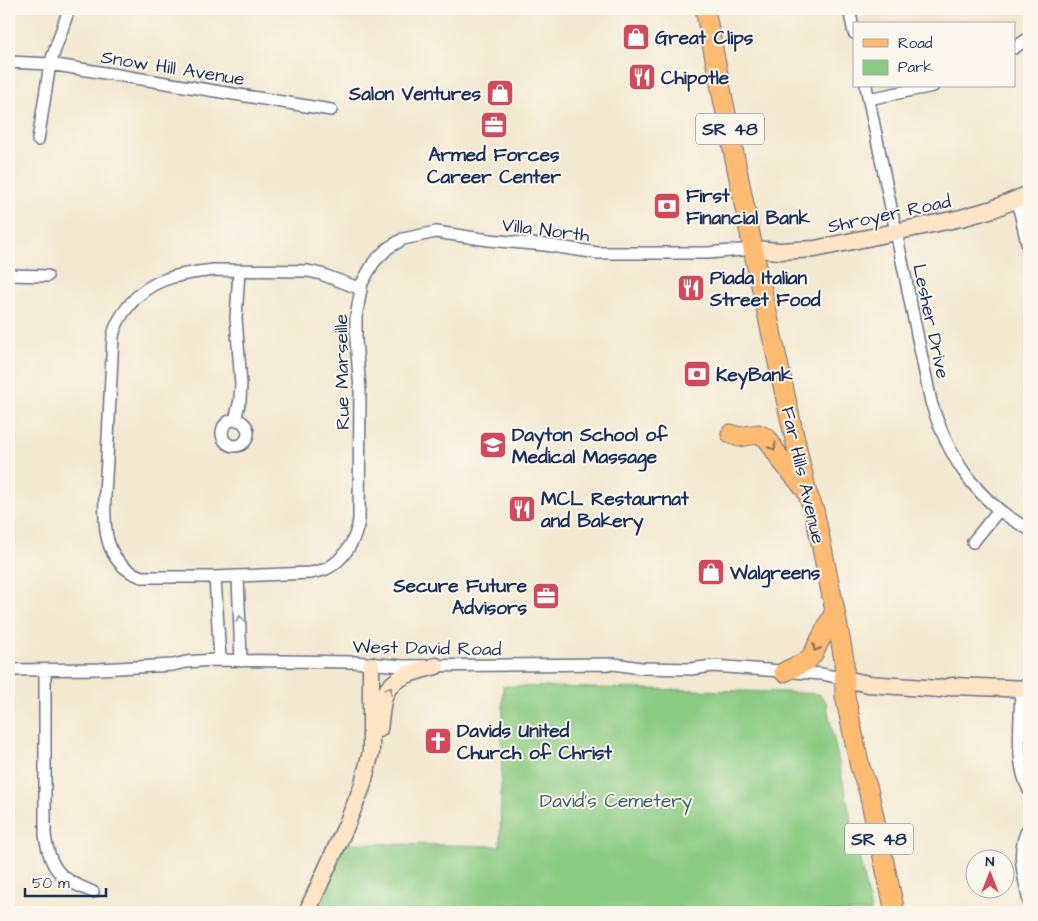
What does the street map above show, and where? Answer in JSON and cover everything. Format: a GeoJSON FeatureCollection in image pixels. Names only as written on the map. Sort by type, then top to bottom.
{"type":"FeatureCollection","features":[{"type":"Feature","properties":{"kind":"main road","name":"Far Hills Avenue"},"geometry":{"type":"LineString","coordinates":[[705,9],[753,249],[808,493],[814,510],[835,611],[844,660],[845,696],[860,768],[868,788],[895,912]]}},
{"type":"Feature","properties":{"kind":"main road"},"geometry":{"type":"LineString","coordinates":[[731,434],[739,436],[761,435],[769,440],[781,460],[808,493]]}},
{"type":"Feature","properties":{"kind":"main road"},"geometry":{"type":"LineString","coordinates":[[784,672],[807,661],[814,654],[835,611]]}},
{"type":"Feature","properties":{"kind":"street"},"geometry":{"type":"LineString","coordinates":[[38,140],[50,64],[69,9]]}},
{"type":"Feature","properties":{"kind":"street"},"geometry":{"type":"LineString","coordinates":[[849,9],[853,28]]}},
{"type":"Feature","properties":{"kind":"street"},"geometry":{"type":"LineString","coordinates":[[1016,47],[1029,38]]}},
{"type":"Feature","properties":{"kind":"street","name":"Snow Hill Avenue"},"geometry":{"type":"LineString","coordinates":[[9,62],[50,64],[331,110]]}},
{"type":"Feature","properties":{"kind":"street","name":"Lesher Drive"},"geometry":{"type":"LineString","coordinates":[[866,88],[931,402],[940,429],[961,468],[979,492],[999,510],[1029,529]]}},
{"type":"Feature","properties":{"kind":"street"},"geometry":{"type":"LineString","coordinates":[[868,99],[923,88]]}},
{"type":"Feature","properties":{"kind":"street"},"geometry":{"type":"LineString","coordinates":[[1023,197],[1029,252]]}},
{"type":"Feature","properties":{"kind":"street","name":"Shroyer Road"},"geometry":{"type":"LineString","coordinates":[[753,249],[780,251],[808,250],[961,218],[1023,197]]}},
{"type":"Feature","properties":{"kind":"street","name":"Villa North"},"geometry":{"type":"LineString","coordinates":[[361,289],[368,272],[388,248],[403,239],[436,232],[598,253],[708,253],[753,249]]}},
{"type":"Feature","properties":{"kind":"street"},"geometry":{"type":"LineString","coordinates":[[235,420],[240,400],[241,384],[236,318],[239,271]]}},
{"type":"Feature","properties":{"kind":"street","name":"Rue Marseille"},"geometry":{"type":"LineString","coordinates":[[308,271],[361,289],[356,317],[360,390],[359,520],[354,540],[347,551],[325,570],[310,572],[215,577],[142,578],[122,566],[116,560],[110,547],[106,525],[106,491],[113,336],[119,319],[132,301],[141,291],[152,284],[200,272],[308,271]]}},
{"type":"Feature","properties":{"kind":"street"},"geometry":{"type":"LineString","coordinates":[[9,275],[47,276]]}},
{"type":"Feature","properties":{"kind":"street"},"geometry":{"type":"LineString","coordinates":[[973,542],[999,510]]}},
{"type":"Feature","properties":{"kind":"street"},"geometry":{"type":"LineString","coordinates":[[238,576],[241,661]]}},
{"type":"Feature","properties":{"kind":"street"},"geometry":{"type":"LineString","coordinates":[[215,577],[220,660]]}},
{"type":"Feature","properties":{"kind":"street","name":"West David Road"},"geometry":{"type":"LineString","coordinates":[[9,670],[173,665],[186,662],[220,660],[436,666],[614,664],[641,668],[692,669],[714,666],[822,674],[845,679]]}},
{"type":"Feature","properties":{"kind":"street"},"geometry":{"type":"LineString","coordinates":[[371,665],[371,752]]}},
{"type":"Feature","properties":{"kind":"street"},"geometry":{"type":"LineString","coordinates":[[307,912],[362,787],[371,752],[379,733],[385,695],[390,686],[403,676],[436,666]]}},
{"type":"Feature","properties":{"kind":"street"},"geometry":{"type":"LineString","coordinates":[[45,670],[45,836],[47,851],[52,863],[69,882],[93,892]]}},
{"type":"Feature","properties":{"kind":"street"},"geometry":{"type":"LineString","coordinates":[[845,679],[868,684],[939,689],[952,686],[1025,688],[1021,762],[1029,790]]}},
{"type":"Feature","properties":{"kind":"street"},"geometry":{"type":"LineString","coordinates":[[1029,827],[1024,836],[1021,854],[1029,902]]}},
{"type":"Feature","properties":{"kind":"green space","name":"David's Cemetery"},"geometry":{"type":"Polygon","coordinates":[[[503,686],[819,694],[826,702],[871,912],[307,912],[338,843],[500,846],[503,686]]]}},
{"type":"Feature","properties":{"kind":"place","name":"Great Clips"},"geometry":{"type":"Point","coordinates":[636,37]}},
{"type":"Feature","properties":{"kind":"place","name":"Chipotle"},"geometry":{"type":"Point","coordinates":[642,77]}},
{"type":"Feature","properties":{"kind":"place","name":"Salon Ventures"},"geometry":{"type":"Point","coordinates":[500,93]}},
{"type":"Feature","properties":{"kind":"place","name":"Armed Forces Career Center"},"geometry":{"type":"Point","coordinates":[494,125]}},
{"type":"Feature","properties":{"kind":"place","name":"First Financial Bank"},"geometry":{"type":"Point","coordinates":[667,206]}},
{"type":"Feature","properties":{"kind":"place","name":"Piada Italian Street Food"},"geometry":{"type":"Point","coordinates":[691,288]}},
{"type":"Feature","properties":{"kind":"place","name":"KeyBank"},"geometry":{"type":"Point","coordinates":[697,374]}},
{"type":"Feature","properties":{"kind":"place","name":"Dayton School of Medical Massage"},"geometry":{"type":"Point","coordinates":[493,445]}},
{"type":"Feature","properties":{"kind":"place","name":"MCL Restaurnat and Bakery"},"geometry":{"type":"Point","coordinates":[522,509]}},
{"type":"Feature","properties":{"kind":"place","name":"Walgreens"},"geometry":{"type":"Point","coordinates":[711,572]}},
{"type":"Feature","properties":{"kind":"place","name":"Secure Future Advisors"},"geometry":{"type":"Point","coordinates":[546,596]}},
{"type":"Feature","properties":{"kind":"place","name":"Davids United Church of Christ"},"geometry":{"type":"Point","coordinates":[438,741]}}]}
